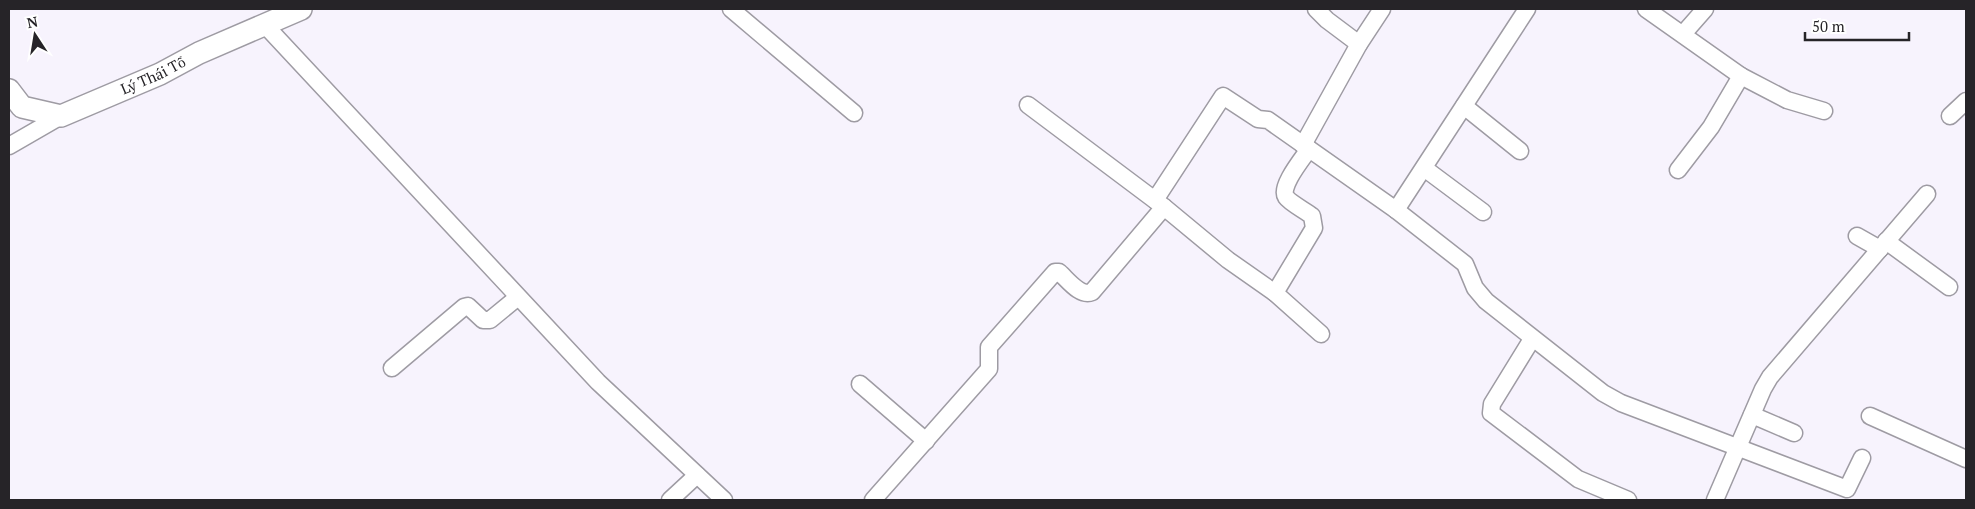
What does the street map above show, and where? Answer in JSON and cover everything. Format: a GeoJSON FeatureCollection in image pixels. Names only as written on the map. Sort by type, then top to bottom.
{"type":"FeatureCollection","features":[{"type":"Feature","properties":{"kind":"main road","name":"Lý Thái Tổ"},"geometry":{"type":"LineString","coordinates":[[61,116],[160,74],[199,53],[301,9]]}},
{"type":"Feature","properties":{"kind":"main road"},"geometry":{"type":"LineString","coordinates":[[9,90],[22,107],[61,116]]}},
{"type":"Feature","properties":{"kind":"street"},"geometry":{"type":"LineString","coordinates":[[731,9],[749,15],[854,113]]}},
{"type":"Feature","properties":{"kind":"street"},"geometry":{"type":"LineString","coordinates":[[1316,9],[1327,20],[1360,44]]}},
{"type":"Feature","properties":{"kind":"street"},"geometry":{"type":"LineString","coordinates":[[1275,293],[1314,228],[1312,216],[1286,198],[1286,183],[1360,44],[1382,9]]}},
{"type":"Feature","properties":{"kind":"street"},"geometry":{"type":"LineString","coordinates":[[1396,210],[1527,9]]}},
{"type":"Feature","properties":{"kind":"street"},"geometry":{"type":"LineString","coordinates":[[1646,9],[1742,76],[1787,100],[1824,111]]}},
{"type":"Feature","properties":{"kind":"street"},"geometry":{"type":"LineString","coordinates":[[1683,34],[1705,9]]}},
{"type":"Feature","properties":{"kind":"street"},"geometry":{"type":"LineString","coordinates":[[264,24],[598,382],[724,500]]}},
{"type":"Feature","properties":{"kind":"street"},"geometry":{"type":"LineString","coordinates":[[1678,170],[1711,127],[1742,76]]}},
{"type":"Feature","properties":{"kind":"street"},"geometry":{"type":"LineString","coordinates":[[873,500],[989,369],[989,347],[1054,272],[1059,272],[1082,293],[1088,294],[1092,292],[1160,203],[1223,96],[1258,119],[1267,119],[1396,210],[1465,264],[1475,288],[1486,301],[1603,393],[1621,403],[1847,489],[1862,458]]}},
{"type":"Feature","properties":{"kind":"street"},"geometry":{"type":"LineString","coordinates":[[1950,116],[1966,101]]}},
{"type":"Feature","properties":{"kind":"street"},"geometry":{"type":"LineString","coordinates":[[1028,105],[1160,203],[1228,260],[1275,293],[1321,334]]}},
{"type":"Feature","properties":{"kind":"street"},"geometry":{"type":"LineString","coordinates":[[1464,106],[1520,152]]}},
{"type":"Feature","properties":{"kind":"street"},"geometry":{"type":"LineString","coordinates":[[9,146],[61,116]]}},
{"type":"Feature","properties":{"kind":"street"},"geometry":{"type":"LineString","coordinates":[[1424,168],[1482,212]]}},
{"type":"Feature","properties":{"kind":"street"},"geometry":{"type":"LineString","coordinates":[[1715,500],[1770,377],[1927,194]]}},
{"type":"Feature","properties":{"kind":"street"},"geometry":{"type":"LineString","coordinates":[[1857,236],[1883,245],[1949,287]]}},
{"type":"Feature","properties":{"kind":"street"},"geometry":{"type":"LineString","coordinates":[[392,368],[464,307],[468,306],[483,320],[490,320],[518,297]]}},
{"type":"Feature","properties":{"kind":"street"},"geometry":{"type":"LineString","coordinates":[[1532,339],[1492,404],[1491,413],[1578,479],[1628,500]]}},
{"type":"Feature","properties":{"kind":"street"},"geometry":{"type":"LineString","coordinates":[[860,384],[926,441]]}},
{"type":"Feature","properties":{"kind":"street"},"geometry":{"type":"LineString","coordinates":[[1752,415],[1794,433]]}},
{"type":"Feature","properties":{"kind":"street"},"geometry":{"type":"LineString","coordinates":[[1870,416],[1966,459]]}},
{"type":"Feature","properties":{"kind":"street"},"geometry":{"type":"LineString","coordinates":[[670,500],[697,475]]}}]}
